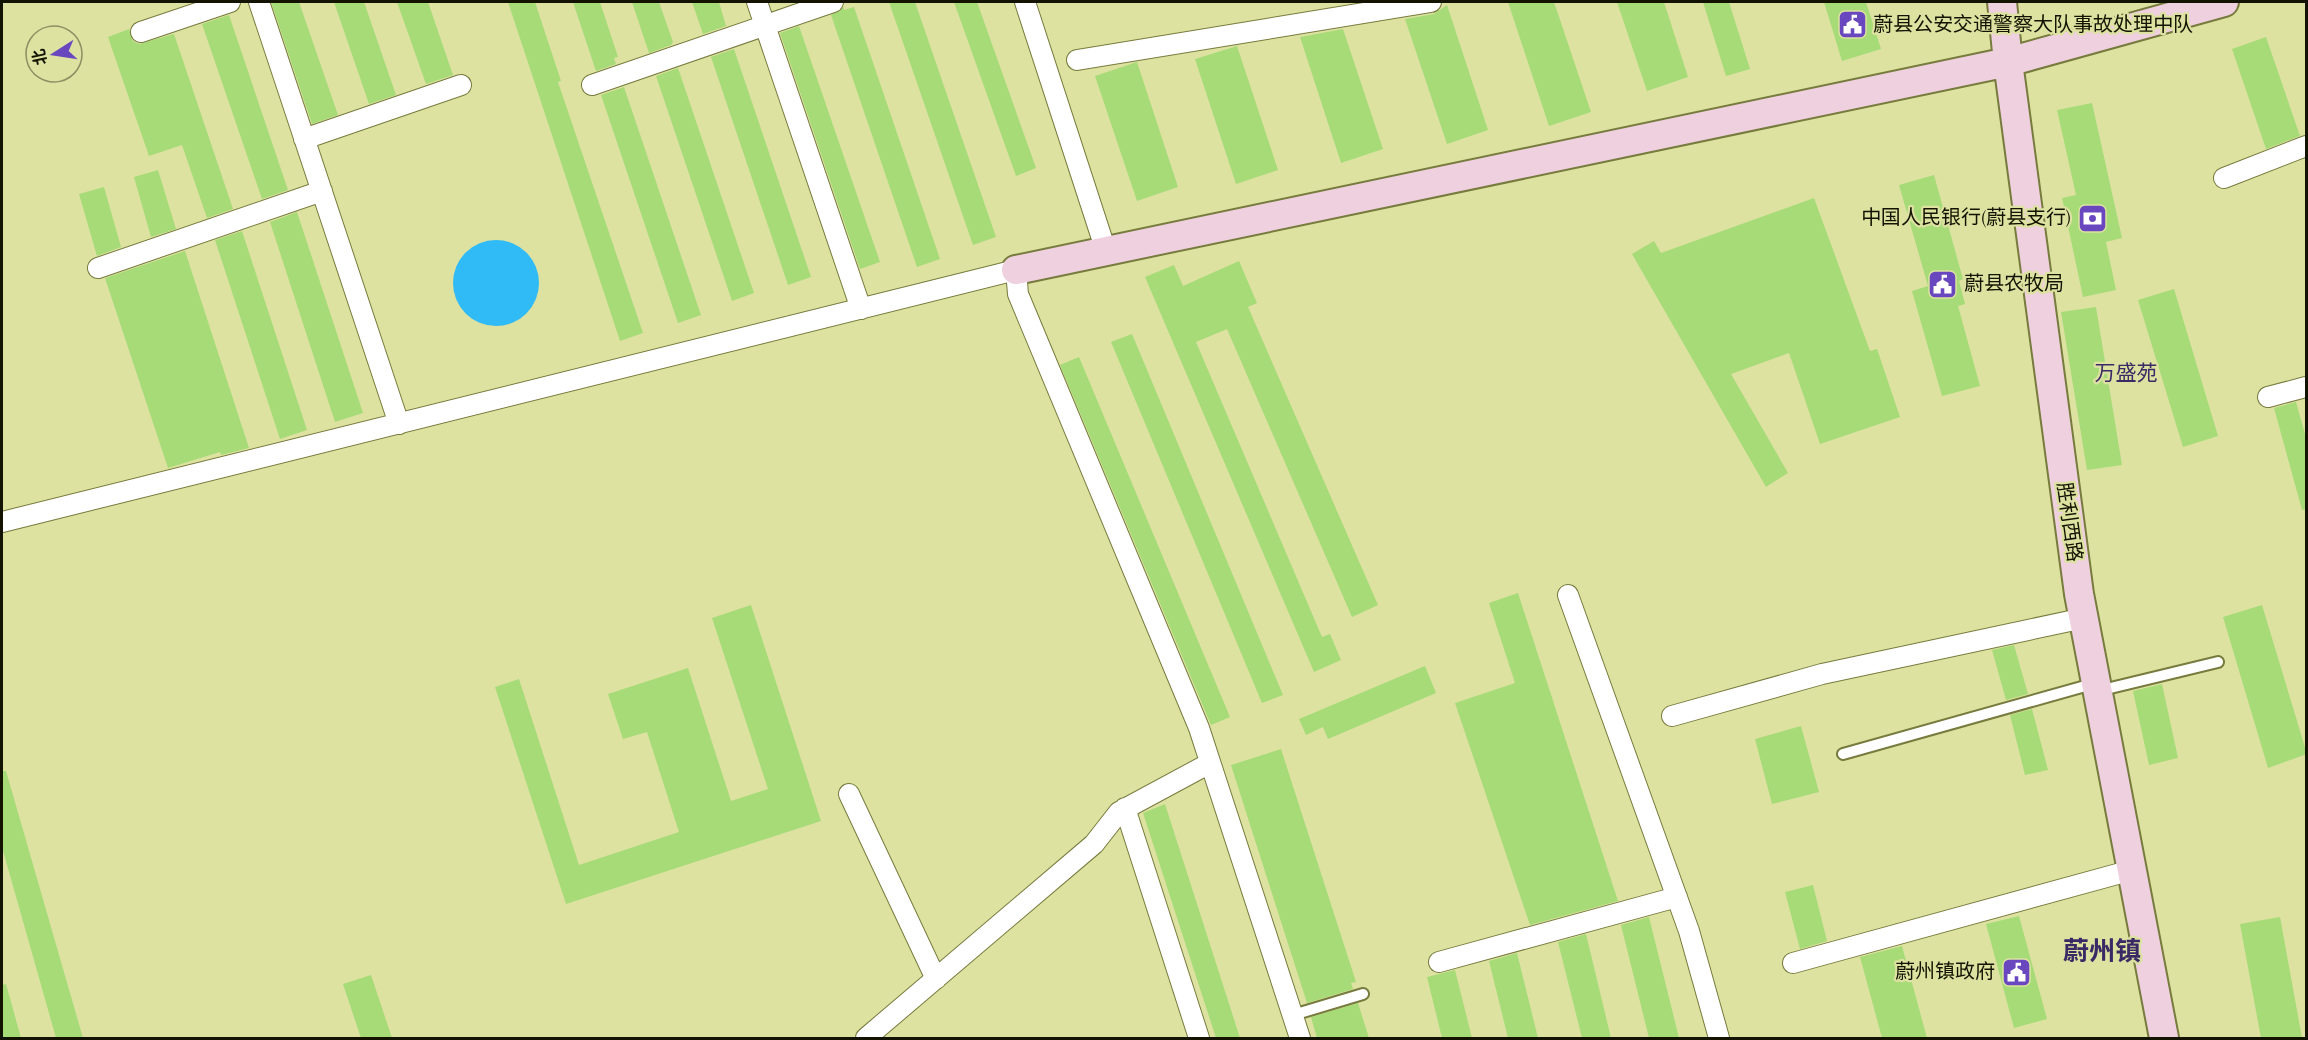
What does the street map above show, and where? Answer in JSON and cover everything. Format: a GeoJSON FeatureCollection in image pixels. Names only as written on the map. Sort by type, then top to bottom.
{"type":"FeatureCollection","features":[{"type":"Feature","properties":{"kind":"street"},"geometry":{"type":"LineString","coordinates":[[141,32],[230,2]]}},
{"type":"Feature","properties":{"kind":"street"},"geometry":{"type":"LineString","coordinates":[[259,2],[399,424]]}},
{"type":"Feature","properties":{"kind":"street"},"geometry":{"type":"LineString","coordinates":[[757,2],[861,309]]}},
{"type":"Feature","properties":{"kind":"street"},"geometry":{"type":"LineString","coordinates":[[592,85],[833,2]]}},
{"type":"Feature","properties":{"kind":"street"},"geometry":{"type":"LineString","coordinates":[[1025,2],[1106,251]]}},
{"type":"Feature","properties":{"kind":"street"},"geometry":{"type":"LineString","coordinates":[[1077,60],[1431,2]]}},
{"type":"Feature","properties":{"kind":"street","name":"胜利西路"},"geometry":{"type":"LineString","coordinates":[[2002,2],[2008,62],[2084,618],[2164,1038]]}},
{"type":"Feature","properties":{"kind":"street"},"geometry":{"type":"LineString","coordinates":[[2,522],[1016,270],[2008,62],[2224,2]]}},
{"type":"Feature","properties":{"kind":"street"},"geometry":{"type":"LineString","coordinates":[[304,139],[461,85]]}},
{"type":"Feature","properties":{"kind":"street"},"geometry":{"type":"LineString","coordinates":[[2224,178],[2307,146]]}},
{"type":"Feature","properties":{"kind":"street"},"geometry":{"type":"LineString","coordinates":[[98,268],[322,191]]}},
{"type":"Feature","properties":{"kind":"street"},"geometry":{"type":"LineString","coordinates":[[1016,270],[1018,294],[1199,728],[1300,1038]]}},
{"type":"Feature","properties":{"kind":"street"},"geometry":{"type":"LineString","coordinates":[[2268,397],[2307,387]]}},
{"type":"Feature","properties":{"kind":"street"},"geometry":{"type":"LineString","coordinates":[[1568,595],[1677,897],[1719,1038]]}},
{"type":"Feature","properties":{"kind":"street"},"geometry":{"type":"LineString","coordinates":[[1672,716],[1822,674],[2084,618]]}},
{"type":"Feature","properties":{"kind":"street"},"geometry":{"type":"LineString","coordinates":[[866,1038],[1094,844],[1125,808],[1210,763]]}},
{"type":"Feature","properties":{"kind":"street"},"geometry":{"type":"LineString","coordinates":[[849,794],[936,979]]}},
{"type":"Feature","properties":{"kind":"street"},"geometry":{"type":"LineString","coordinates":[[1125,808],[1198,1038]]}},
{"type":"Feature","properties":{"kind":"street"},"geometry":{"type":"LineString","coordinates":[[1793,963],[2132,870]]}},
{"type":"Feature","properties":{"kind":"street"},"geometry":{"type":"LineString","coordinates":[[1440,962],[1677,897]]}},
{"type":"Feature","properties":{"kind":"lane"},"geometry":{"type":"LineString","coordinates":[[1843,754],[2097,687],[2218,662]]}},
{"type":"Feature","properties":{"kind":"lane"},"geometry":{"type":"LineString","coordinates":[[1293,1015],[1363,994]]}},
{"type":"Feature","properties":{"kind":"water"},"geometry":{"type":"Polygon","coordinates":[[[496,240],[512,244],[526,253],[535,267],[539,283],[535,299],[526,313],[512,322],[496,326],[480,322],[466,313],[457,299],[453,283],[457,267],[466,253],[480,244],[496,240]]]}},
{"type":"Feature","properties":{"kind":"building"},"geometry":{"type":"Polygon","coordinates":[[[271,2],[299,2],[338,115],[312,124],[271,2]]]}},
{"type":"Feature","properties":{"kind":"building"},"geometry":{"type":"Polygon","coordinates":[[[334,2],[364,2],[396,95],[369,104],[334,2]]]}},
{"type":"Feature","properties":{"kind":"building"},"geometry":{"type":"Polygon","coordinates":[[[397,2],[428,2],[453,75],[426,84],[397,2]]]}},
{"type":"Feature","properties":{"kind":"building"},"geometry":{"type":"Polygon","coordinates":[[[508,2],[535,2],[561,81],[558,82],[643,333],[620,341],[508,2]]]}},
{"type":"Feature","properties":{"kind":"building"},"geometry":{"type":"Polygon","coordinates":[[[573,2],[600,2],[618,57],[614,58],[616,64],[596,71],[573,2]]]}},
{"type":"Feature","properties":{"kind":"building"},"geometry":{"type":"Polygon","coordinates":[[[632,2],[659,2],[673,42],[671,45],[649,53],[632,2]]]}},
{"type":"Feature","properties":{"kind":"building"},"geometry":{"type":"Polygon","coordinates":[[[692,2],[719,2],[726,26],[703,34],[692,2]]]}},
{"type":"Feature","properties":{"kind":"building"},"geometry":{"type":"Polygon","coordinates":[[[889,2],[915,2],[996,237],[973,245],[889,2]]]}},
{"type":"Feature","properties":{"kind":"building"},"geometry":{"type":"Polygon","coordinates":[[[954,2],[977,2],[1036,168],[1016,176],[954,2]]]}},
{"type":"Feature","properties":{"kind":"building"},"geometry":{"type":"Polygon","coordinates":[[[1508,2],[1554,2],[1591,112],[1549,126],[1508,2]]]}},
{"type":"Feature","properties":{"kind":"building"},"geometry":{"type":"Polygon","coordinates":[[[1617,2],[1664,2],[1688,77],[1647,91],[1617,2]]]}},
{"type":"Feature","properties":{"kind":"building"},"geometry":{"type":"Polygon","coordinates":[[[1703,2],[1729,2],[1750,69],[1726,76],[1703,2]]]}},
{"type":"Feature","properties":{"kind":"building","name":"蔚县公安交通警察大队事故处理中队"},"geometry":{"type":"Polygon","coordinates":[[[1824,2],[1866,2],[1881,49],[1842,61],[1824,2]]]}},
{"type":"Feature","properties":{"kind":"building"},"geometry":{"type":"Polygon","coordinates":[[[1447,5],[1488,130],[1447,144],[1405,19],[1434,14],[1447,5]]]}},
{"type":"Feature","properties":{"kind":"building"},"geometry":{"type":"Polygon","coordinates":[[[844,7],[844,10],[854,7],[940,259],[917,267],[831,15],[844,7]]]}},
{"type":"Feature","properties":{"kind":"building"},"geometry":{"type":"Polygon","coordinates":[[[229,15],[288,190],[262,199],[202,24],[229,15]]]}},
{"type":"Feature","properties":{"kind":"building"},"geometry":{"type":"Polygon","coordinates":[[[799,26],[880,262],[860,269],[780,33],[799,26]]]}},
{"type":"Feature","properties":{"kind":"building"},"geometry":{"type":"Polygon","coordinates":[[[129,29],[133,41],[139,44],[174,34],[233,209],[207,218],[182,145],[149,156],[108,37],[129,29]]]}},
{"type":"Feature","properties":{"kind":"building"},"geometry":{"type":"Polygon","coordinates":[[[1343,29],[1383,149],[1341,163],[1300,37],[1343,29]]]}},
{"type":"Feature","properties":{"kind":"building"},"geometry":{"type":"Polygon","coordinates":[[[2266,37],[2300,136],[2266,149],[2232,49],[2266,37]]]}},
{"type":"Feature","properties":{"kind":"building"},"geometry":{"type":"Polygon","coordinates":[[[1237,46],[1278,170],[1236,184],[1195,59],[1237,46]]]}},
{"type":"Feature","properties":{"kind":"building"},"geometry":{"type":"Polygon","coordinates":[[[734,49],[811,277],[788,285],[711,57],[734,49]]]}},
{"type":"Feature","properties":{"kind":"building"},"geometry":{"type":"Polygon","coordinates":[[[1137,62],[1178,187],[1137,201],[1095,76],[1137,62]]]}},
{"type":"Feature","properties":{"kind":"building"},"geometry":{"type":"Polygon","coordinates":[[[678,68],[754,293],[732,301],[656,76],[678,68]]]}},
{"type":"Feature","properties":{"kind":"building"},"geometry":{"type":"Polygon","coordinates":[[[624,87],[701,315],[678,323],[601,95],[624,87]]]}},
{"type":"Feature","properties":{"kind":"building","name":"中国人民银行(蔚县支行)"},"geometry":{"type":"Polygon","coordinates":[[[2092,103],[2122,238],[2106,242],[2116,290],[2083,297],[2062,198],[2076,195],[2057,110],[2092,103]]]}},
{"type":"Feature","properties":{"kind":"building"},"geometry":{"type":"Polygon","coordinates":[[[158,170],[176,229],[151,237],[134,177],[158,170]]]}},
{"type":"Feature","properties":{"kind":"building","name":"蔚县农牧局"},"geometry":{"type":"Polygon","coordinates":[[[1934,175],[1963,279],[1959,281],[1965,304],[1958,306],[1980,386],[1942,396],[1912,291],[1928,286],[1899,185],[1934,175]]]}},
{"type":"Feature","properties":{"kind":"building"},"geometry":{"type":"Polygon","coordinates":[[[104,187],[121,247],[97,256],[79,194],[104,187]]]}},
{"type":"Feature","properties":{"kind":"building"},"geometry":{"type":"Polygon","coordinates":[[[1814,198],[1870,351],[1877,349],[1900,417],[1820,444],[1789,353],[1731,374],[1788,473],[1766,487],[1632,254],[1654,241],[1661,253],[1814,198]]]}},
{"type":"Feature","properties":{"kind":"building"},"geometry":{"type":"Polygon","coordinates":[[[297,212],[363,413],[335,422],[270,222],[297,212]]]}},
{"type":"Feature","properties":{"kind":"building"},"geometry":{"type":"Polygon","coordinates":[[[242,231],[307,430],[280,439],[215,240],[242,231]]]}},
{"type":"Feature","properties":{"kind":"building"},"geometry":{"type":"Polygon","coordinates":[[[185,251],[249,448],[221,455],[220,452],[168,468],[105,278],[185,251]]]}},
{"type":"Feature","properties":{"kind":"building"},"geometry":{"type":"Polygon","coordinates":[[[1239,261],[1257,303],[1248,307],[1378,605],[1352,617],[1227,329],[1196,342],[1322,637],[1330,634],[1341,660],[1314,672],[1145,277],[1174,265],[1183,286],[1239,261]]]}},
{"type":"Feature","properties":{"kind":"building"},"geometry":{"type":"Polygon","coordinates":[[[2174,289],[2218,436],[2183,447],[2138,300],[2174,289]]]}},
{"type":"Feature","properties":{"kind":"building"},"geometry":{"type":"Polygon","coordinates":[[[2096,307],[2122,465],[2087,470],[2061,312],[2096,307]]]}},
{"type":"Feature","properties":{"kind":"building"},"geometry":{"type":"Polygon","coordinates":[[[1132,334],[1283,695],[1262,703],[1111,342],[1132,334]]]}},
{"type":"Feature","properties":{"kind":"building"},"geometry":{"type":"Polygon","coordinates":[[[1079,357],[1230,717],[1211,725],[1060,365],[1079,357]]]}},
{"type":"Feature","properties":{"kind":"building"},"geometry":{"type":"Polygon","coordinates":[[[2296,402],[2307,441],[2307,509],[2302,510],[2274,408],[2296,402]]]}},
{"type":"Feature","properties":{"kind":"building"},"geometry":{"type":"Polygon","coordinates":[[[1518,593],[1618,901],[1530,925],[1455,703],[1515,683],[1489,603],[1518,593]]]}},
{"type":"Feature","properties":{"kind":"building"},"geometry":{"type":"Polygon","coordinates":[[[751,605],[821,821],[566,904],[495,687],[519,679],[579,865],[679,832],[647,732],[623,739],[608,694],[688,668],[731,801],[768,789],[712,618],[751,605]]]}},
{"type":"Feature","properties":{"kind":"building"},"geometry":{"type":"Polygon","coordinates":[[[2262,605],[2307,754],[2268,768],[2223,617],[2262,605]]]}},
{"type":"Feature","properties":{"kind":"building"},"geometry":{"type":"Polygon","coordinates":[[[2014,645],[2028,694],[2006,700],[1992,650],[2014,645]]]}},
{"type":"Feature","properties":{"kind":"building"},"geometry":{"type":"Polygon","coordinates":[[[1425,666],[1436,693],[1328,739],[1323,727],[1306,735],[1299,719],[1425,666]]]}},
{"type":"Feature","properties":{"kind":"building"},"geometry":{"type":"Polygon","coordinates":[[[2162,684],[2178,758],[2149,765],[2133,691],[2162,684]]]}},
{"type":"Feature","properties":{"kind":"building"},"geometry":{"type":"Polygon","coordinates":[[[2032,709],[2048,770],[2025,775],[2010,715],[2032,709]]]}},
{"type":"Feature","properties":{"kind":"building"},"geometry":{"type":"Polygon","coordinates":[[[1801,726],[1819,792],[1772,804],[1755,739],[1801,726]]]}},
{"type":"Feature","properties":{"kind":"building"},"geometry":{"type":"Polygon","coordinates":[[[1281,749],[1356,982],[1351,983],[1353,989],[1307,1003],[1231,765],[1281,749]]]}},
{"type":"Feature","properties":{"kind":"building"},"geometry":{"type":"Polygon","coordinates":[[[2,771],[6,771],[83,1038],[56,1038],[2,847],[2,771]]]}},
{"type":"Feature","properties":{"kind":"building"},"geometry":{"type":"Polygon","coordinates":[[[1165,804],[1240,1038],[1216,1038],[1143,813],[1165,804]]]}},
{"type":"Feature","properties":{"kind":"building"},"geometry":{"type":"Polygon","coordinates":[[[1813,885],[1827,941],[1800,949],[1785,892],[1813,885]]]}},
{"type":"Feature","properties":{"kind":"building","name":"蔚州镇政府"},"geometry":{"type":"Polygon","coordinates":[[[2019,916],[2047,1019],[2014,1028],[1986,924],[2019,916]]]}},
{"type":"Feature","properties":{"kind":"building"},"geometry":{"type":"Polygon","coordinates":[[[1649,917],[1679,1038],[1649,1038],[1621,925],[1649,917]]]}},
{"type":"Feature","properties":{"kind":"building"},"geometry":{"type":"Polygon","coordinates":[[[2280,917],[2302,1038],[2261,1038],[2240,924],[2280,917]]]}},
{"type":"Feature","properties":{"kind":"building"},"geometry":{"type":"Polygon","coordinates":[[[1586,934],[1611,1038],[1582,1038],[1558,942],[1586,934]]]}},
{"type":"Feature","properties":{"kind":"building"},"geometry":{"type":"Polygon","coordinates":[[[1902,946],[1927,1038],[1882,1038],[1860,957],[1902,946]]]}},
{"type":"Feature","properties":{"kind":"building"},"geometry":{"type":"Polygon","coordinates":[[[1517,953],[1538,1038],[1508,1038],[1489,961],[1517,953]]]}},
{"type":"Feature","properties":{"kind":"building"},"geometry":{"type":"Polygon","coordinates":[[[1455,970],[1472,1038],[1442,1038],[1427,977],[1455,970]]]}},
{"type":"Feature","properties":{"kind":"building"},"geometry":{"type":"Polygon","coordinates":[[[371,975],[392,1038],[361,1038],[343,984],[371,975]]]}},
{"type":"Feature","properties":{"kind":"building"},"geometry":{"type":"Polygon","coordinates":[[[6,984],[21,1038],[2,1038],[2,985],[6,984]]]}},
{"type":"Feature","properties":{"kind":"building"},"geometry":{"type":"Polygon","coordinates":[[[1358,1003],[1369,1038],[1317,1038],[1311,1017],[1358,1003]]]}},
{"type":"Feature","properties":{"kind":"place","name":"蔚县公安交通警察大队事故处理中队"},"geometry":{"type":"Point","coordinates":[1852,25]}},
{"type":"Feature","properties":{"kind":"place","name":"中国人民银行(蔚县支行)"},"geometry":{"type":"Point","coordinates":[2092,218]}},
{"type":"Feature","properties":{"kind":"place","name":"蔚县农牧局"},"geometry":{"type":"Point","coordinates":[1943,284]}},
{"type":"Feature","properties":{"kind":"place","name":"蔚州镇政府"},"geometry":{"type":"Point","coordinates":[2016,972]}},
{"type":"Feature","properties":{"kind":"district","name":"万盛苑"},"geometry":{"type":"Point","coordinates":[2126,374]}},
{"type":"Feature","properties":{"kind":"district","name":"蔚州镇"},"geometry":{"type":"Point","coordinates":[2102,952]}}]}
